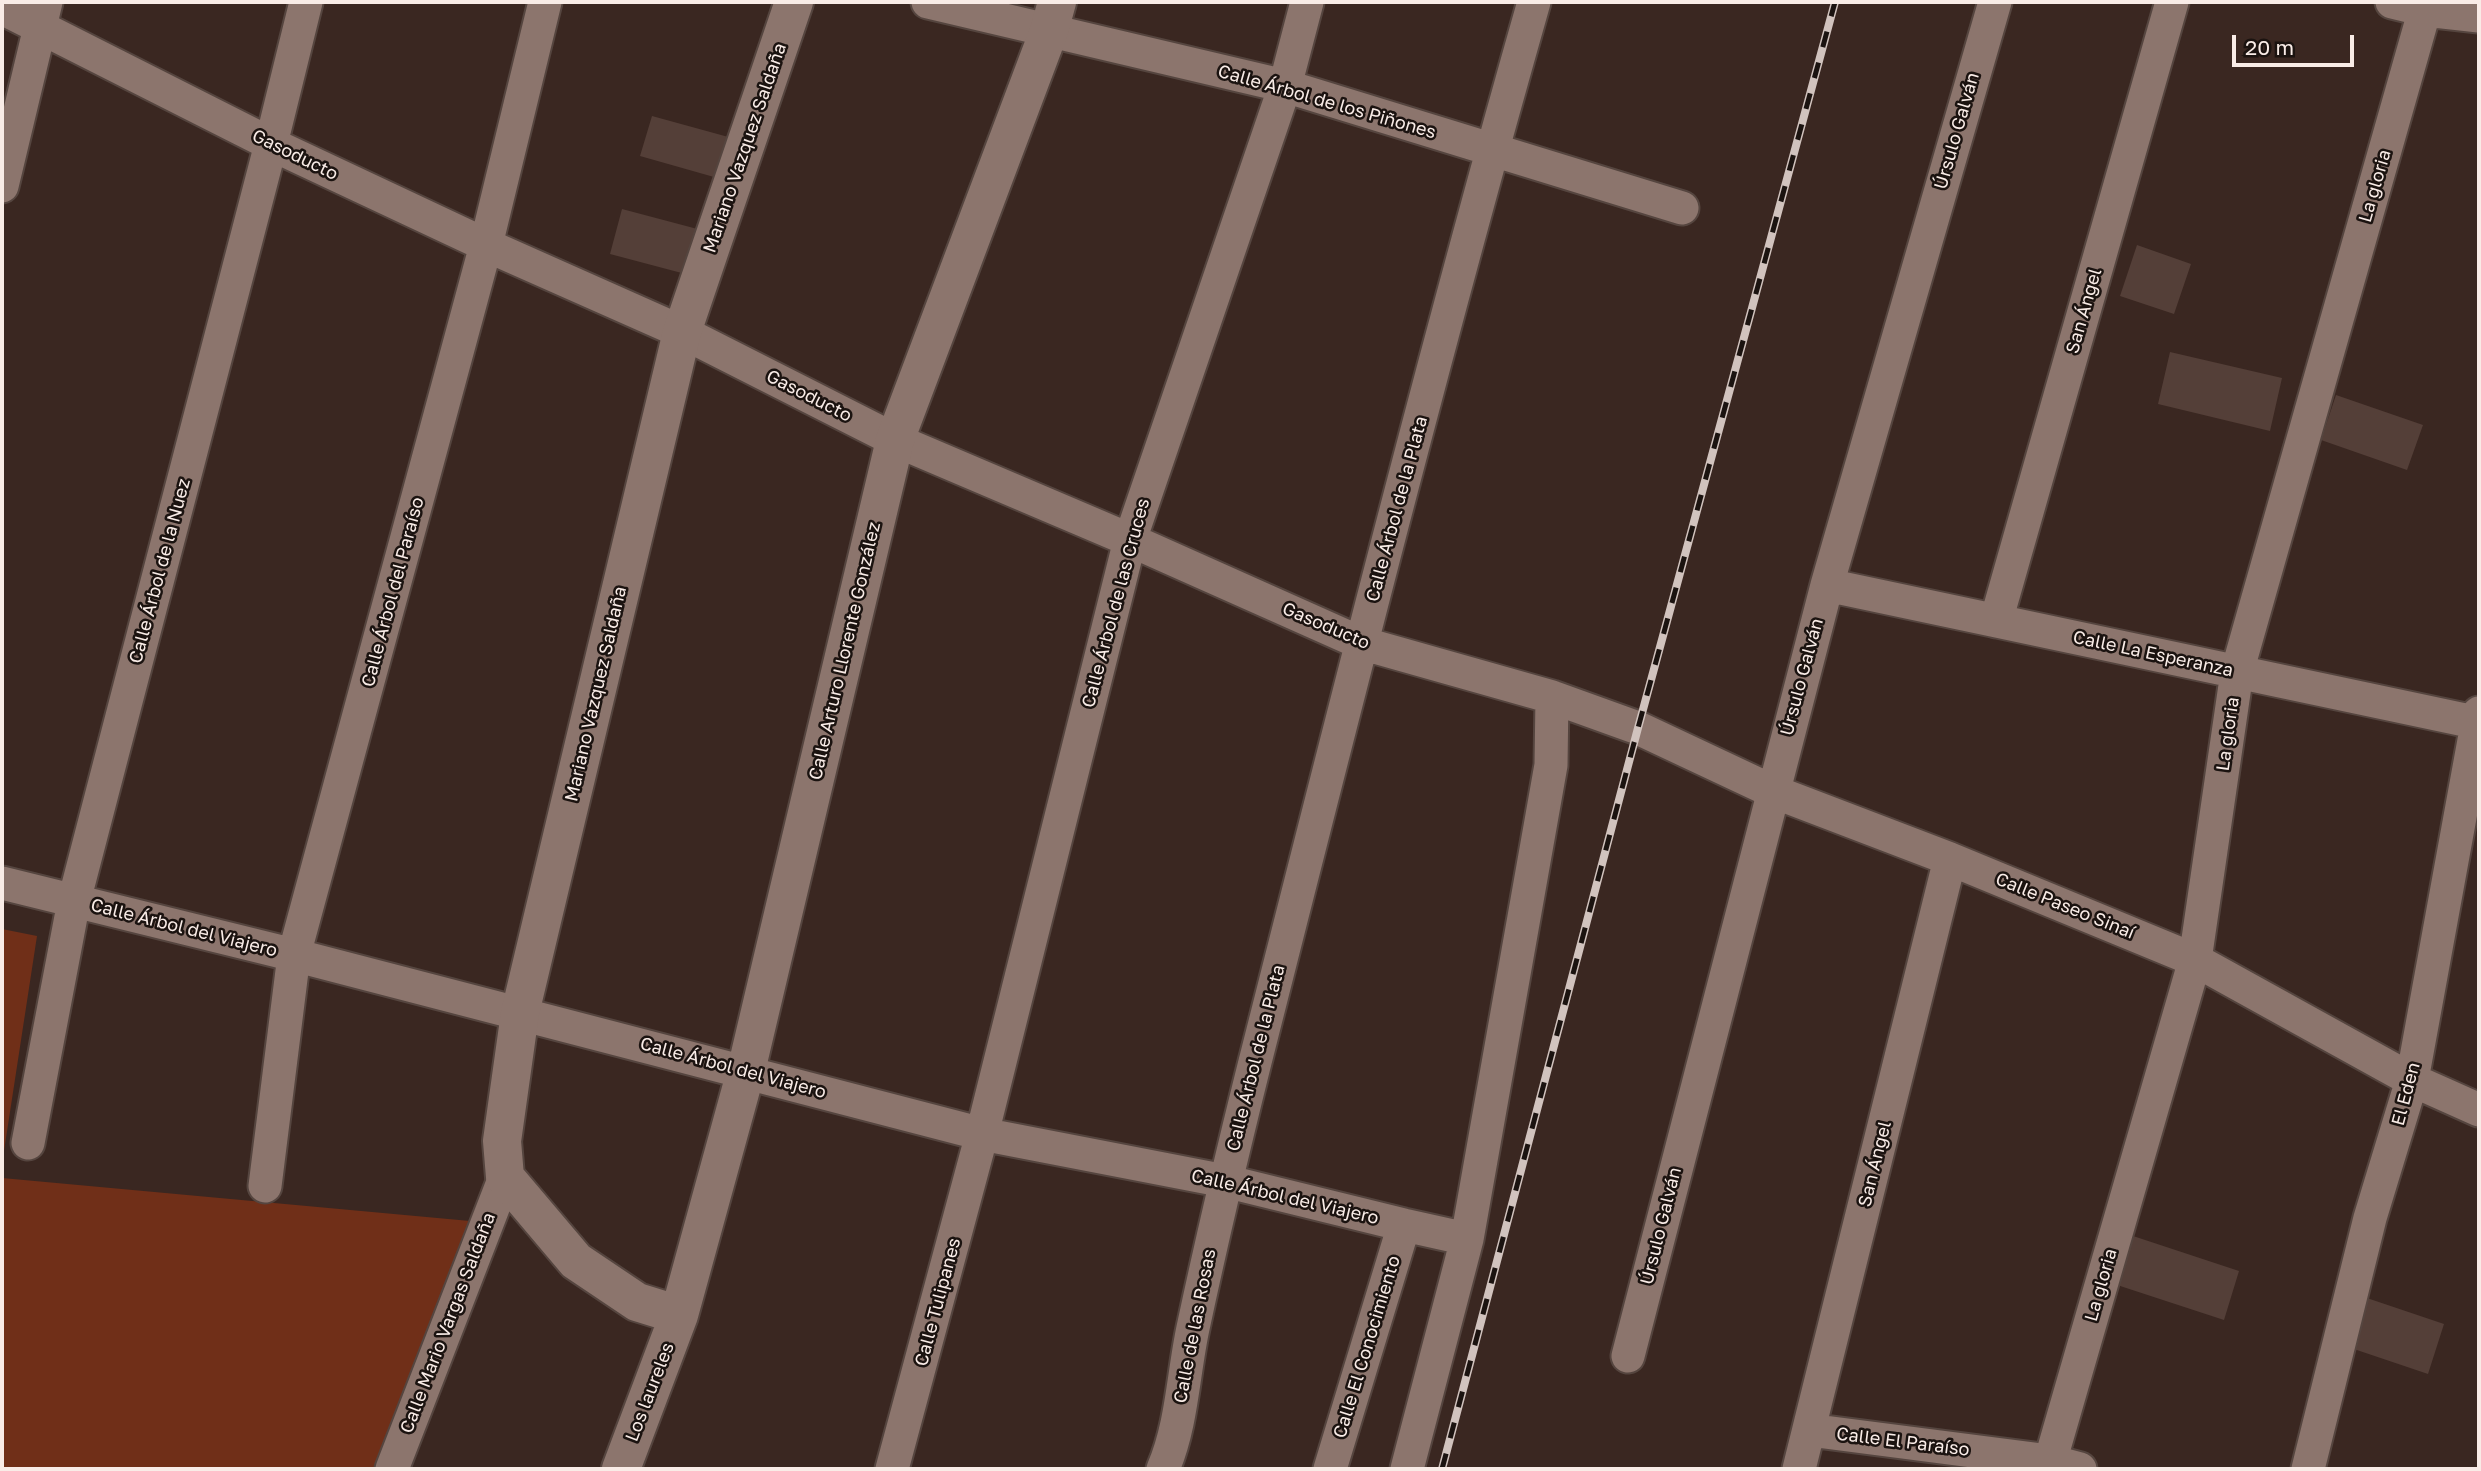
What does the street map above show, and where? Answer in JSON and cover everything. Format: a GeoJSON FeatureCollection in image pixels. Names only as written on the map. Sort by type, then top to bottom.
{"type":"FeatureCollection","features":[{"type":"Feature","properties":{"kind":"street","name":"Calle Árbol de la Nuez"},"geometry":{"type":"LineString","coordinates":[[28,1143],[74,901],[306,2]]}},
{"type":"Feature","properties":{"kind":"street","name":"Calle Árbol del Paraíso"},"geometry":{"type":"LineString","coordinates":[[265,1186],[294,955],[486,245],[545,2]]}},
{"type":"Feature","properties":{"kind":"street","name":"Mariano Vazquez Saldaña"},"geometry":{"type":"LineString","coordinates":[[505,1177],[502,1142],[520,1013],[682,332],[794,2]]}},
{"type":"Feature","properties":{"kind":"street","name":"Calle Árbol de los Piñones"},"geometry":{"type":"LineString","coordinates":[[928,2],[1053,16],[1682,208]]}},
{"type":"Feature","properties":{"kind":"street","name":"Calle Árbol de las Cruces"},"geometry":{"type":"LineString","coordinates":[[982,1134],[1130,540],[1285,86],[1307,2]]}},
{"type":"Feature","properties":{"kind":"street","name":"Calle Árbol de la Plata"},"geometry":{"type":"LineString","coordinates":[[1225,1181],[1361,643],[1534,2]]}},
{"type":"Feature","properties":{"kind":"street","name":"Úrsulo Galván"},"geometry":{"type":"LineString","coordinates":[[1628,1356],[1827,585],[1995,2]]}},
{"type":"Feature","properties":{"kind":"street","name":"San Ángel"},"geometry":{"type":"LineString","coordinates":[[1996,621],[2172,2]]}},
{"type":"Feature","properties":{"kind":"street"},"geometry":{"type":"LineString","coordinates":[[2392,2],[2479,16]]}},
{"type":"Feature","properties":{"kind":"street","name":"La gloria"},"geometry":{"type":"LineString","coordinates":[[2059,1466],[2195,960],[2237,672],[2426,6]]}},
{"type":"Feature","properties":{"kind":"street","name":"Gasoducto"},"geometry":{"type":"LineString","coordinates":[[2,8],[42,14],[271,144],[486,245],[682,332],[895,440],[1130,540],[1361,643],[1552,697],[1638,728]]}},
{"type":"Feature","properties":{"kind":"street"},"geometry":{"type":"LineString","coordinates":[[2,186],[42,14]]}},
{"type":"Feature","properties":{"kind":"street","name":"Calle Arturo Llorente González"},"geometry":{"type":"LineString","coordinates":[[679,1315],[746,1071],[895,440],[1053,16]]}},
{"type":"Feature","properties":{"kind":"street","name":"Calle La Esperanza"},"geometry":{"type":"LineString","coordinates":[[1827,585],[2237,672],[2478,719]]}},
{"type":"Feature","properties":{"kind":"street"},"geometry":{"type":"LineString","coordinates":[[1406,1469],[1467,1238],[1551,765],[1552,697]]}},
{"type":"Feature","properties":{"kind":"street","name":"El Eden"},"geometry":{"type":"LineString","coordinates":[[2308,1469],[2370,1218],[2412,1080],[2478,719]]}},
{"type":"Feature","properties":{"kind":"street","name":"Calle Paseo Sinaí"},"geometry":{"type":"LineString","coordinates":[[1638,728],[1772,791],[1950,859],[2195,960],[2412,1080],[2479,1110]]}},
{"type":"Feature","properties":{"kind":"street","name":"San Ángel"},"geometry":{"type":"LineString","coordinates":[[1799,1469],[1950,859]]}},
{"type":"Feature","properties":{"kind":"street","name":"Calle Árbol del Viajero"},"geometry":{"type":"LineString","coordinates":[[2,883],[294,955],[982,1134],[1225,1181],[1467,1238]]}},
{"type":"Feature","properties":{"kind":"street","name":"Calle Tulipanes"},"geometry":{"type":"LineString","coordinates":[[892,1469],[982,1134]]}},
{"type":"Feature","properties":{"kind":"street"},"geometry":{"type":"LineString","coordinates":[[505,1177],[576,1261],[637,1302],[679,1315]]}},
{"type":"Feature","properties":{"kind":"street","name":"Calle Mario Vargas Saldaña"},"geometry":{"type":"LineString","coordinates":[[392,1469],[505,1177]]}},
{"type":"Feature","properties":{"kind":"street","name":"Calle de las Rosas"},"geometry":{"type":"LineString","coordinates":[[1163,1469],[1173,1447],[1192,1334],[1225,1181]]}},
{"type":"Feature","properties":{"kind":"street","name":"Calle El Conocimiento"},"geometry":{"type":"LineString","coordinates":[[1330,1469],[1404,1225]]}},
{"type":"Feature","properties":{"kind":"street","name":"Los laureles"},"geometry":{"type":"LineString","coordinates":[[621,1469],[679,1315]]}},
{"type":"Feature","properties":{"kind":"street","name":"Calle El Paraíso"},"geometry":{"type":"LineString","coordinates":[[1810,1430],[2059,1466]]}},
{"type":"Feature","properties":{"kind":"shaded area"},"geometry":{"type":"Polygon","coordinates":[[[2,929],[37,936],[2,1164],[2,929]]]}},
{"type":"Feature","properties":{"kind":"shaded area"},"geometry":{"type":"Polygon","coordinates":[[[2,1178],[470,1221],[374,1469],[2,1469],[2,1178]]]}},
{"type":"Feature","properties":{"kind":"building"},"geometry":{"type":"Polygon","coordinates":[[[652,116],[732,138],[721,179],[640,156],[652,116]]]}},
{"type":"Feature","properties":{"kind":"building"},"geometry":{"type":"Polygon","coordinates":[[[622,209],[705,231],[693,276],[610,254],[622,209]]]}},
{"type":"Feature","properties":{"kind":"building"},"geometry":{"type":"Polygon","coordinates":[[[2137,245],[2191,264],[2174,314],[2120,296],[2137,245]]]}},
{"type":"Feature","properties":{"kind":"building"},"geometry":{"type":"Polygon","coordinates":[[[2170,352],[2282,378],[2270,431],[2158,404],[2170,352]]]}},
{"type":"Feature","properties":{"kind":"building"},"geometry":{"type":"Polygon","coordinates":[[[2336,395],[2423,425],[2407,470],[2321,440],[2336,395]]]}},
{"type":"Feature","properties":{"kind":"building"},"geometry":{"type":"Polygon","coordinates":[[[2127,1234],[2239,1271],[2224,1320],[2111,1283],[2127,1234]]]}},
{"type":"Feature","properties":{"kind":"building"},"geometry":{"type":"Polygon","coordinates":[[[2361,1296],[2444,1324],[2428,1374],[2345,1346],[2361,1296]]]}},
{"type":"Feature","properties":{"kind":"railway"},"geometry":{"type":"LineString","coordinates":[[1442,1469],[1638,728],[1835,2]]}}]}
